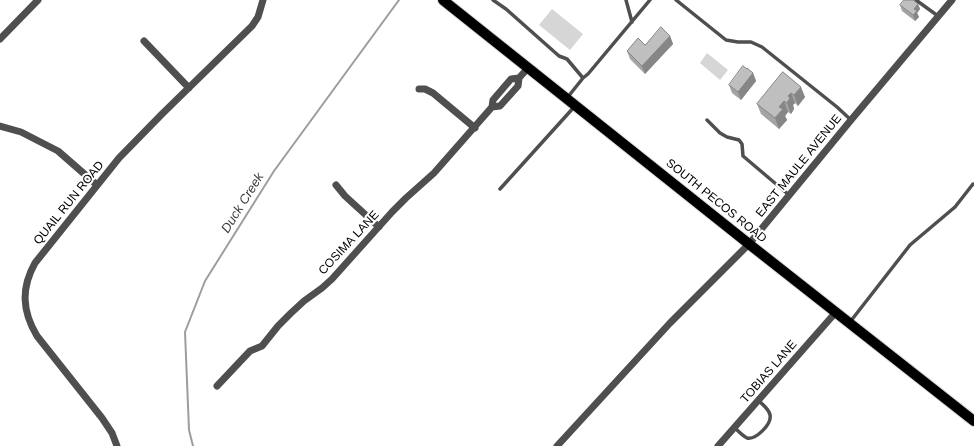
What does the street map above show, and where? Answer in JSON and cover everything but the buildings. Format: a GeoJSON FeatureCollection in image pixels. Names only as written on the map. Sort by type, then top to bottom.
{"type":"FeatureCollection","features":[{"type":"Feature","properties":{"kind":"main road","name":"SOUTH PECOS ROAD"},"geometry":{"type":"LineString","coordinates":[[443,0],[974,421]]}},
{"type":"Feature","properties":{"kind":"street"},"geometry":{"type":"LineString","coordinates":[[0,38],[38,0]]}},
{"type":"Feature","properties":{"kind":"street","name":"QUAIL RUN ROAD"},"geometry":{"type":"LineString","coordinates":[[117,446],[112,433],[102,418],[37,336],[29,320],[26,305],[25,289],[29,275],[35,263],[119,158],[252,26],[258,17],[263,0]]}},
{"type":"Feature","properties":{"kind":"street","name":"EAST MAULE AVENUE"},"geometry":{"type":"LineString","coordinates":[[557,446],[670,323],[749,244],[952,0]]}},
{"type":"Feature","properties":{"kind":"street"},"geometry":{"type":"LineString","coordinates":[[144,41],[189,88]]}},
{"type":"Feature","properties":{"kind":"street","name":"COSIMA LANE"},"geometry":{"type":"LineString","coordinates":[[217,386],[250,351],[262,346],[291,313],[332,279],[406,198],[434,173],[475,128],[492,107],[492,100],[511,79],[518,78],[528,68]]}},
{"type":"Feature","properties":{"kind":"street","name":"COSIMA LANE"},"geometry":{"type":"LineString","coordinates":[[492,107],[500,106],[518,86],[518,78]]}},
{"type":"Feature","properties":{"kind":"street"},"geometry":{"type":"LineString","coordinates":[[419,89],[425,89],[433,93],[475,128]]}},
{"type":"Feature","properties":{"kind":"street"},"geometry":{"type":"LineString","coordinates":[[0,126],[21,132],[58,151],[97,185]]}},
{"type":"Feature","properties":{"kind":"street"},"geometry":{"type":"LineString","coordinates":[[336,185],[345,196],[379,227]]}},
{"type":"Feature","properties":{"kind":"street","name":"TOBIAS LANE"},"geometry":{"type":"LineString","coordinates":[[718,446],[836,312]]}},
{"type":"Feature","properties":{"kind":"lane"},"geometry":{"type":"LineString","coordinates":[[493,0],[506,9],[559,56],[567,60],[583,78]]}},
{"type":"Feature","properties":{"kind":"lane"},"geometry":{"type":"LineString","coordinates":[[626,0],[632,22]]}},
{"type":"Feature","properties":{"kind":"lane"},"geometry":{"type":"LineString","coordinates":[[567,98],[650,0]]}},
{"type":"Feature","properties":{"kind":"lane"},"geometry":{"type":"LineString","coordinates":[[676,0],[726,40],[751,42],[762,47],[851,120]]}},
{"type":"Feature","properties":{"kind":"lane"},"geometry":{"type":"LineString","coordinates":[[916,0],[938,16]]}},
{"type":"Feature","properties":{"kind":"lane"},"geometry":{"type":"LineString","coordinates":[[500,92],[507,98]]}},
{"type":"Feature","properties":{"kind":"lane"},"geometry":{"type":"LineString","coordinates":[[500,189],[576,106]]}},
{"type":"Feature","properties":{"kind":"lane"},"geometry":{"type":"LineString","coordinates":[[707,120],[720,133],[727,137],[739,140],[742,144],[743,156],[789,195]]}},
{"type":"Feature","properties":{"kind":"lane"},"geometry":{"type":"LineString","coordinates":[[850,323],[910,245],[955,207],[973,184]]}},
{"type":"Feature","properties":{"kind":"lane"},"geometry":{"type":"LineString","coordinates":[[735,428],[746,438],[751,438],[759,434],[770,422],[771,416],[768,410],[758,400]]}},
{"type":"Feature","properties":{"kind":"shaded area"},"geometry":{"type":"Polygon","coordinates":[[[552,9],[583,34],[570,50],[539,25],[552,9]]]}},
{"type":"Feature","properties":{"kind":"shaded area"},"geometry":{"type":"Polygon","coordinates":[[[707,53],[728,70],[720,80],[700,63],[707,53]]]}},
{"type":"Feature","properties":{"kind":"waterway","name":"Duck Creek"},"geometry":{"type":"LineString","coordinates":[[193,446],[189,430],[185,332],[205,281],[274,171],[399,0]]}}]}
